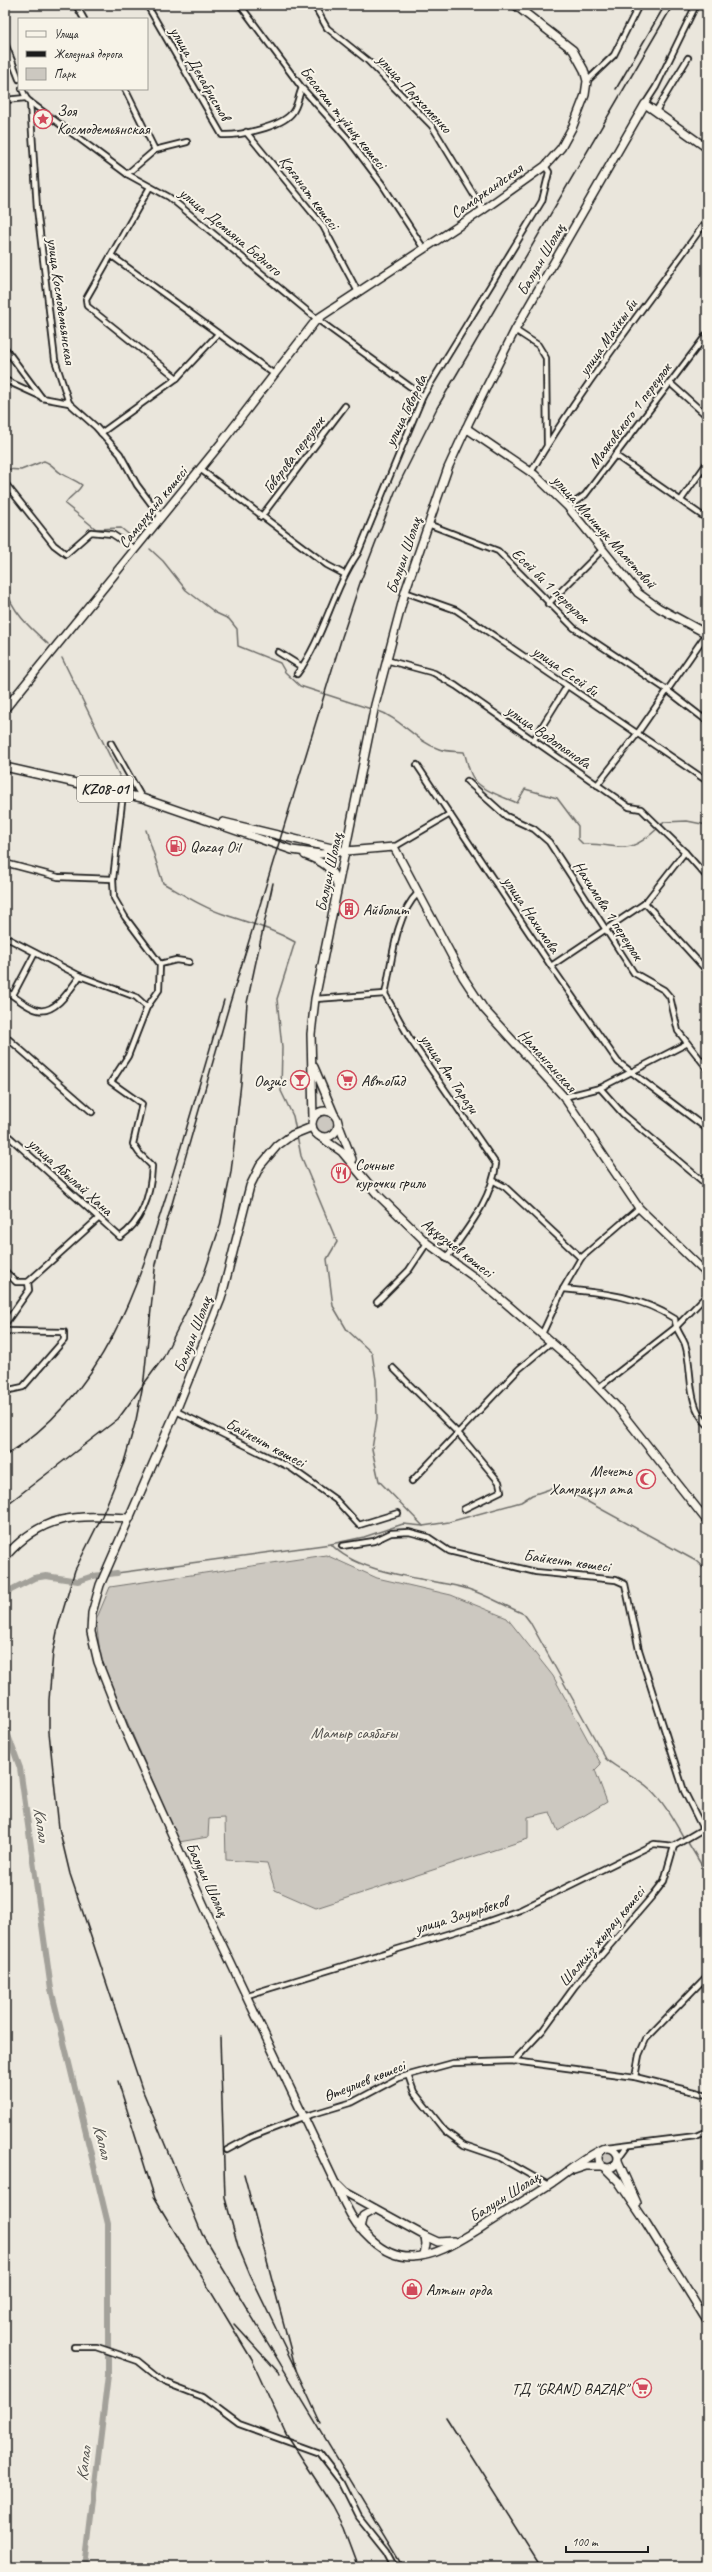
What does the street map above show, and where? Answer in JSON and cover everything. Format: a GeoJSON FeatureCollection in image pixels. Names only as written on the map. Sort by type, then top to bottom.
{"type":"FeatureCollection","features":[{"type":"Feature","properties":{"kind":"main road"},"geometry":{"type":"LineString","coordinates":[[515,5],[558,38],[579,59],[587,81]]}},
{"type":"Feature","properties":{"kind":"main road","name":"Самаркандская"},"geometry":{"type":"LineString","coordinates":[[317,319],[483,210],[545,166],[560,148],[573,126],[585,95],[587,81]]}},
{"type":"Feature","properties":{"kind":"main road"},"geometry":{"type":"LineString","coordinates":[[645,104],[707,148]]}},
{"type":"Feature","properties":{"kind":"main road","name":"Балуан Шолақ"},"geometry":{"type":"LineString","coordinates":[[312,1119],[311,1034],[315,999],[346,851],[366,744],[386,660],[405,592],[448,468],[466,428],[515,330],[645,104]]}},
{"type":"Feature","properties":{"kind":"main road","name":"Самарқанд көшесі"},"geometry":{"type":"LineString","coordinates":[[5,709],[200,469],[317,319]]}},
{"type":"Feature","properties":{"kind":"main road","name":"улица Маншук Маметовой"},"geometry":{"type":"LineString","coordinates":[[466,428],[531,472],[568,507],[638,593],[659,608],[707,634]]}},
{"type":"Feature","properties":{"kind":"main road","name":"KZ08-01"},"geometry":{"type":"LineString","coordinates":[[5,767],[142,798],[204,818],[260,840],[292,850],[327,866],[336,880],[338,891]]}},
{"type":"Feature","properties":{"kind":"main road","name":"KZ08-01"},"geometry":{"type":"LineString","coordinates":[[204,818],[346,851]]}},
{"type":"Feature","properties":{"kind":"main road"},"geometry":{"type":"LineString","coordinates":[[346,851],[394,847]]}},
{"type":"Feature","properties":{"kind":"main road","name":"Наманганская"},"geometry":{"type":"LineString","coordinates":[[394,847],[463,977],[484,1009],[564,1097],[639,1208],[707,1274]]}},
{"type":"Feature","properties":{"kind":"main road","name":"KZ08-01"},"geometry":{"type":"LineString","coordinates":[[292,850],[321,854],[346,851]]}},
{"type":"Feature","properties":{"kind":"main road","name":"Балуан Шолақ"},"geometry":{"type":"LineString","coordinates":[[312,1059],[334,1115]]}},
{"type":"Feature","properties":{"kind":"main road"},"geometry":{"type":"LineString","coordinates":[[322,1111],[334,1115],[338,1123],[333,1134],[326,1137],[319,1136],[312,1127],[312,1119],[322,1111]]}},
{"type":"Feature","properties":{"kind":"main road","name":"Аққозиев көшесі"},"geometry":{"type":"LineString","coordinates":[[338,1123],[355,1167]]}},
{"type":"Feature","properties":{"kind":"main road","name":"Балуан Шолақ"},"geometry":{"type":"LineString","coordinates":[[312,1127],[292,1135],[277,1146],[260,1166],[250,1186],[221,1299],[176,1411],[100,1585],[92,1613],[91,1632],[98,1662],[124,1728],[210,1919],[248,1996],[332,2177]]}},
{"type":"Feature","properties":{"kind":"main road","name":"Аққозиев көшесі"},"geometry":{"type":"LineString","coordinates":[[319,1136],[342,1152],[377,1194],[427,1243],[446,1259],[481,1282],[574,1362],[617,1407],[707,1521]]}},
{"type":"Feature","properties":{"kind":"main road"},"geometry":{"type":"LineString","coordinates":[[5,1557],[26,1536],[52,1521],[75,1517],[130,1518]]}},
{"type":"Feature","properties":{"kind":"main road"},"geometry":{"type":"LineString","coordinates":[[605,2148],[598,2159],[603,2167],[618,2181],[646,2221],[707,2321]]}},
{"type":"Feature","properties":{"kind":"main road"},"geometry":{"type":"LineString","coordinates":[[561,2176],[587,2157],[605,2148],[615,2150],[646,2221]]}},
{"type":"Feature","properties":{"kind":"main road"},"geometry":{"type":"LineString","coordinates":[[561,2176],[580,2167],[613,2167],[618,2159]]}},
{"type":"Feature","properties":{"kind":"main road","name":"Балуан Шолақ"},"geometry":{"type":"LineString","coordinates":[[424,2255],[461,2239],[561,2176]]}},
{"type":"Feature","properties":{"kind":"main road"},"geometry":{"type":"LineString","coordinates":[[332,2177],[345,2192],[425,2236],[438,2242],[461,2239]]}},
{"type":"Feature","properties":{"kind":"main road"},"geometry":{"type":"LineString","coordinates":[[332,2177],[351,2215],[360,2229],[372,2241],[392,2253],[412,2257],[424,2255],[426,2244],[425,2236]]}},
{"type":"Feature","properties":{"kind":"main road"},"geometry":{"type":"LineString","coordinates":[[360,2229],[363,2216],[375,2209]]}},
{"type":"Feature","properties":{"kind":"street"},"geometry":{"type":"LineString","coordinates":[[76,5],[83,18]]}},
{"type":"Feature","properties":{"kind":"street","name":"улица Декабристов"},"geometry":{"type":"LineString","coordinates":[[147,5],[220,133],[226,135],[246,132]]}},
{"type":"Feature","properties":{"kind":"street","name":"Бесағаш тұйық көшесі"},"geometry":{"type":"LineString","coordinates":[[240,5],[302,88],[348,139],[382,184],[424,249]]}},
{"type":"Feature","properties":{"kind":"street","name":"улица Пархоменко"},"geometry":{"type":"LineString","coordinates":[[314,5],[327,28],[367,60],[432,126],[483,210]]}},
{"type":"Feature","properties":{"kind":"street"},"geometry":{"type":"LineString","coordinates":[[631,5],[636,10]]}},
{"type":"Feature","properties":{"kind":"street"},"geometry":{"type":"LineString","coordinates":[[587,81],[614,55],[639,5]]}},
{"type":"Feature","properties":{"kind":"street"},"geometry":{"type":"LineString","coordinates":[[645,104],[656,87],[696,5]]}},
{"type":"Feature","properties":{"kind":"street"},"geometry":{"type":"LineString","coordinates":[[5,43],[18,76]]}},
{"type":"Feature","properties":{"kind":"street"},"geometry":{"type":"LineString","coordinates":[[656,111],[688,58]]}},
{"type":"Feature","properties":{"kind":"street"},"geometry":{"type":"LineString","coordinates":[[246,132],[270,126],[291,115],[296,108],[302,88]]}},
{"type":"Feature","properties":{"kind":"street","name":"улица Демьяна Бедного"},"geometry":{"type":"LineString","coordinates":[[22,90],[26,98],[30,102],[127,174],[169,196],[317,319],[423,396]]}},
{"type":"Feature","properties":{"kind":"street"},"geometry":{"type":"LineString","coordinates":[[125,90],[155,150]]}},
{"type":"Feature","properties":{"kind":"street"},"geometry":{"type":"LineString","coordinates":[[5,100],[26,98]]}},
{"type":"Feature","properties":{"kind":"street","name":"улица Космодемьянская"},"geometry":{"type":"LineString","coordinates":[[30,102],[37,208],[55,360],[69,403],[101,433],[120,454],[137,485],[161,517]]}},
{"type":"Feature","properties":{"kind":"street","name":"Қағанат көшесі"},"geometry":{"type":"LineString","coordinates":[[246,132],[323,226],[358,292]]}},
{"type":"Feature","properties":{"kind":"street"},"geometry":{"type":"LineString","coordinates":[[127,174],[155,150],[187,142]]}},
{"type":"Feature","properties":{"kind":"street","name":"улица Говорова"},"geometry":{"type":"LineString","coordinates":[[297,674],[308,659],[344,574],[358,553],[423,396],[542,201],[549,172],[545,166]]}},
{"type":"Feature","properties":{"kind":"street"},"geometry":{"type":"LineString","coordinates":[[150,187],[112,256],[86,299],[87,306],[177,378]]}},
{"type":"Feature","properties":{"kind":"street","name":"улица Майкы би"},"geometry":{"type":"LineString","coordinates":[[531,472],[547,445],[707,220]]}},
{"type":"Feature","properties":{"kind":"street"},"geometry":{"type":"LineString","coordinates":[[112,256],[274,374]]}},
{"type":"Feature","properties":{"kind":"street"},"geometry":{"type":"LineString","coordinates":[[515,330],[538,346],[546,358],[547,445]]}},
{"type":"Feature","properties":{"kind":"street"},"geometry":{"type":"LineString","coordinates":[[101,433],[177,378],[218,334]]}},
{"type":"Feature","properties":{"kind":"street","name":"Маяковского 1 переулок"},"geometry":{"type":"LineString","coordinates":[[568,507],[585,496],[707,334]]}},
{"type":"Feature","properties":{"kind":"street"},"geometry":{"type":"LineString","coordinates":[[5,348],[42,398]]}},
{"type":"Feature","properties":{"kind":"street"},"geometry":{"type":"LineString","coordinates":[[5,380],[42,398],[69,403]]}},
{"type":"Feature","properties":{"kind":"street"},"geometry":{"type":"LineString","coordinates":[[670,383],[707,416]]}},
{"type":"Feature","properties":{"kind":"street","name":"Говорова переулок"},"geometry":{"type":"LineString","coordinates":[[261,517],[345,406]]}},
{"type":"Feature","properties":{"kind":"street"},"geometry":{"type":"LineString","coordinates":[[615,455],[707,519]]}},
{"type":"Feature","properties":{"kind":"street"},"geometry":{"type":"LineString","coordinates":[[681,500],[707,463]]}},
{"type":"Feature","properties":{"kind":"street","name":"Говорова переулок"},"geometry":{"type":"LineString","coordinates":[[200,469],[261,517],[327,565],[344,574]]}},
{"type":"Feature","properties":{"kind":"street"},"geometry":{"type":"LineString","coordinates":[[5,483],[54,545],[66,554],[91,532],[112,534],[135,549]]}},
{"type":"Feature","properties":{"kind":"street","name":"Есей би 1 переулок"},"geometry":{"type":"LineString","coordinates":[[428,524],[498,551],[548,604],[574,628],[667,690],[707,720]]}},
{"type":"Feature","properties":{"kind":"street"},"geometry":{"type":"LineString","coordinates":[[548,604],[603,550]]}},
{"type":"Feature","properties":{"kind":"street","name":"улица Есей би"},"geometry":{"type":"LineString","coordinates":[[405,592],[456,610],[707,781]]}},
{"type":"Feature","properties":{"kind":"street"},"geometry":{"type":"LineString","coordinates":[[597,785],[636,734],[707,634]]}},
{"type":"Feature","properties":{"kind":"street"},"geometry":{"type":"LineString","coordinates":[[278,652],[302,667]]}},
{"type":"Feature","properties":{"kind":"street","name":"улица Водопьянова"},"geometry":{"type":"LineString","coordinates":[[386,660],[434,673],[629,807],[641,809],[685,852]]}},
{"type":"Feature","properties":{"kind":"street"},"geometry":{"type":"LineString","coordinates":[[533,741],[567,686]]}},
{"type":"Feature","properties":{"kind":"street"},"geometry":{"type":"LineString","coordinates":[[111,743],[142,798]]}},
{"type":"Feature","properties":{"kind":"street","name":"улица Нахимова"},"geometry":{"type":"LineString","coordinates":[[417,765],[551,966],[618,1062],[707,1129]]}},
{"type":"Feature","properties":{"kind":"street","name":"Нахимова 1 переулок"},"geometry":{"type":"LineString","coordinates":[[467,781],[506,816],[534,829],[549,842],[634,974],[664,990],[670,997],[678,1031],[686,1044],[707,1068]]}},
{"type":"Feature","properties":{"kind":"street"},"geometry":{"type":"LineString","coordinates":[[5,937],[80,976],[136,997],[147,1007],[159,990],[160,964],[125,917],[114,898],[113,879],[122,794]]}},
{"type":"Feature","properties":{"kind":"street"},"geometry":{"type":"LineString","coordinates":[[394,847],[450,814]]}},
{"type":"Feature","properties":{"kind":"street"},"geometry":{"type":"LineString","coordinates":[[551,966],[605,928],[645,903],[685,852],[707,878]]}},
{"type":"Feature","properties":{"kind":"street"},"geometry":{"type":"LineString","coordinates":[[5,862],[58,877],[113,879]]}},
{"type":"Feature","properties":{"kind":"street"},"geometry":{"type":"LineString","coordinates":[[315,999],[385,994],[403,914],[410,901],[418,893]]}},
{"type":"Feature","properties":{"kind":"street"},"geometry":{"type":"LineString","coordinates":[[645,903],[707,971]]}},
{"type":"Feature","properties":{"kind":"street"},"geometry":{"type":"LineString","coordinates":[[13,995],[35,953]]}},
{"type":"Feature","properties":{"kind":"street"},"geometry":{"type":"LineString","coordinates":[[160,964],[176,960],[189,962]]}},
{"type":"Feature","properties":{"kind":"street"},"geometry":{"type":"LineString","coordinates":[[5,991],[37,1010],[46,1010],[59,1002],[80,976]]}},
{"type":"Feature","properties":{"kind":"street","name":"улица Ат Тарази"},"geometry":{"type":"LineString","coordinates":[[385,994],[410,1039],[496,1164],[494,1181],[481,1207],[446,1259]]}},
{"type":"Feature","properties":{"kind":"street","name":"улица Абылай Хана"},"geometry":{"type":"LineString","coordinates":[[5,1133],[120,1238],[129,1231],[143,1210],[151,1187],[152,1166],[139,1153],[133,1144],[142,1104],[111,1082],[128,1056],[147,1007]]}},
{"type":"Feature","properties":{"kind":"street"},"geometry":{"type":"LineString","coordinates":[[5,1036],[92,1112]]}},
{"type":"Feature","properties":{"kind":"street"},"geometry":{"type":"LineString","coordinates":[[564,1097],[600,1088],[686,1044]]}},
{"type":"Feature","properties":{"kind":"street"},"geometry":{"type":"LineString","coordinates":[[600,1088],[623,1114],[707,1185]]}},
{"type":"Feature","properties":{"kind":"street"},"geometry":{"type":"LineString","coordinates":[[494,1181],[505,1187],[581,1258]]}},
{"type":"Feature","properties":{"kind":"street"},"geometry":{"type":"LineString","coordinates":[[542,1334],[563,1289],[581,1258],[639,1208]]}},
{"type":"Feature","properties":{"kind":"street"},"geometry":{"type":"LineString","coordinates":[[5,1271],[16,1282],[28,1282],[99,1218]]}},
{"type":"Feature","properties":{"kind":"street"},"geometry":{"type":"LineString","coordinates":[[377,1302],[409,1270],[427,1243]]}},
{"type":"Feature","properties":{"kind":"street"},"geometry":{"type":"LineString","coordinates":[[5,1324],[29,1290],[28,1282]]}},
{"type":"Feature","properties":{"kind":"street"},"geometry":{"type":"LineString","coordinates":[[563,1289],[596,1292],[655,1306],[675,1319],[675,1328],[684,1344],[696,1405],[707,1424]]}},
{"type":"Feature","properties":{"kind":"street"},"geometry":{"type":"LineString","coordinates":[[598,1388],[675,1328],[707,1295]]}},
{"type":"Feature","properties":{"kind":"street"},"geometry":{"type":"LineString","coordinates":[[5,1331],[64,1332],[64,1340],[23,1386],[5,1391]]}},
{"type":"Feature","properties":{"kind":"street"},"geometry":{"type":"LineString","coordinates":[[412,1481],[519,1369],[551,1342]]}},
{"type":"Feature","properties":{"kind":"street"},"geometry":{"type":"LineString","coordinates":[[393,1368],[458,1433],[502,1488],[499,1492],[464,1510]]}},
{"type":"Feature","properties":{"kind":"street","name":"Байкент көшесі"},"geometry":{"type":"LineString","coordinates":[[176,1411],[291,1468],[336,1500],[359,1525],[398,1513]]}},
{"type":"Feature","properties":{"kind":"street","name":"Байкент көшесі"},"geometry":{"type":"LineString","coordinates":[[342,1546],[374,1541],[391,1533],[409,1532],[428,1537],[449,1551],[521,1568],[616,1580],[625,1584],[639,1650],[684,1791],[707,1837]]}},
{"type":"Feature","properties":{"kind":"street"},"geometry":{"type":"LineString","coordinates":[[674,1846],[703,1829]]}},
{"type":"Feature","properties":{"kind":"street","name":"улица Зауырбеков"},"geometry":{"type":"LineString","coordinates":[[248,1996],[520,1910],[654,1844],[674,1846]]}},
{"type":"Feature","properties":{"kind":"street","name":"Шалкиіз жырау көшесі"},"geometry":{"type":"LineString","coordinates":[[514,2061],[543,2030],[575,1986],[664,1881],[674,1846]]}},
{"type":"Feature","properties":{"kind":"street"},"geometry":{"type":"LineString","coordinates":[[635,2077],[638,2055],[646,2039],[707,1976]]}},
{"type":"Feature","properties":{"kind":"street","name":"Өтеулиев көшесі"},"geometry":{"type":"LineString","coordinates":[[227,2150],[251,2137],[303,2116],[353,2102],[398,2078],[454,2063],[514,2061],[635,2077],[707,2095]]}},
{"type":"Feature","properties":{"kind":"street"},"geometry":{"type":"LineString","coordinates":[[408,2075],[414,2092],[445,2131],[464,2144],[499,2157],[548,2185]]}},
{"type":"Feature","properties":{"kind":"street"},"geometry":{"type":"LineString","coordinates":[[605,2148],[627,2146],[645,2141],[696,2136],[707,2131]]}},
{"type":"Feature","properties":{"kind":"street"},"geometry":{"type":"LineString","coordinates":[[618,2159],[627,2146]]}},
{"type":"Feature","properties":{"kind":"street"},"geometry":{"type":"LineString","coordinates":[[74,2347],[97,2347],[138,2362],[164,2382],[203,2397],[239,2424],[318,2453],[342,2483],[359,2517],[387,2552],[395,2567]]}},
{"type":"Feature","properties":{"kind":"green space"},"geometry":{"type":"Polygon","coordinates":[[[325,1115],[331,1118],[334,1124],[331,1130],[325,1133],[319,1130],[316,1124],[319,1118],[325,1115]]]}},
{"type":"Feature","properties":{"kind":"green space","name":"Мамыр саябағы"},"geometry":{"type":"Polygon","coordinates":[[[326,1555],[377,1578],[451,1595],[507,1618],[553,1676],[601,1764],[595,1770],[607,1802],[558,1831],[550,1812],[528,1817],[528,1839],[316,1908],[275,1890],[267,1863],[226,1860],[225,1818],[209,1819],[208,1837],[179,1842],[101,1661],[96,1620],[110,1587],[326,1555]]]}},
{"type":"Feature","properties":{"kind":"green space"},"geometry":{"type":"Polygon","coordinates":[[[606,2153],[610,2153],[612,2154],[612,2162],[606,2163],[603,2160],[603,2156],[606,2153]]]}},
{"type":"Feature","properties":{"kind":"waterway"},"geometry":{"type":"LineString","coordinates":[[5,469],[21,470],[44,461],[47,462],[62,474],[82,485],[65,504],[96,529],[121,528],[132,537]]}},
{"type":"Feature","properties":{"kind":"waterway"},"geometry":{"type":"LineString","coordinates":[[150,549],[163,561],[186,590],[216,613],[229,619],[237,629],[238,646],[280,663],[285,672],[300,686],[371,709]]}},
{"type":"Feature","properties":{"kind":"waterway"},"geometry":{"type":"LineString","coordinates":[[5,587],[17,612],[48,644]]}},
{"type":"Feature","properties":{"kind":"waterway"},"geometry":{"type":"LineString","coordinates":[[62,658],[123,783]]}},
{"type":"Feature","properties":{"kind":"waterway"},"geometry":{"type":"LineString","coordinates":[[376,710],[393,718],[430,745],[445,751],[464,752],[469,770],[475,781],[492,792],[517,803],[525,789],[557,798],[578,826],[578,839],[583,844],[622,847],[630,846],[647,838],[658,828]]}},
{"type":"Feature","properties":{"kind":"waterway"},"geometry":{"type":"LineString","coordinates":[[661,826],[664,822],[687,821],[707,825]]}},
{"type":"Feature","properties":{"kind":"waterway"},"geometry":{"type":"LineString","coordinates":[[146,830],[163,883],[210,909],[269,930],[295,942],[277,999],[282,1047],[281,1091],[293,1116],[296,1131]]}},
{"type":"Feature","properties":{"kind":"waterway"},"geometry":{"type":"LineString","coordinates":[[297,1135],[301,1156],[337,1242],[327,1259],[333,1306],[347,1330],[372,1353],[376,1380],[377,1418],[372,1449],[379,1481],[423,1526]]}},
{"type":"Feature","properties":{"kind":"waterway"},"geometry":{"type":"LineString","coordinates":[[117,1573],[331,1544],[364,1537],[403,1524],[423,1526],[449,1522],[521,1502],[532,1495],[550,1489],[568,1491],[696,1561],[707,1571]]}},
{"type":"Feature","properties":{"kind":"waterway"},"geometry":{"type":"LineString","coordinates":[[331,1544],[343,1554],[358,1563],[395,1574],[468,1589],[524,1614],[530,1622],[606,1759],[639,1781],[655,1794],[673,1818],[684,1838]]}},
{"type":"Feature","properties":{"kind":"waterway"},"geometry":{"type":"LineString","coordinates":[[5,1593],[34,1578],[46,1576],[78,1581],[93,1576],[117,1573]]}},
{"type":"Feature","properties":{"kind":"waterway","name":"Капал"},"geometry":{"type":"LineString","coordinates":[[5,1727],[20,1768],[51,1989],[108,2224],[108,2375],[85,2567]]}},
{"type":"Feature","properties":{"kind":"waterway"},"geometry":{"type":"LineString","coordinates":[[687,1841],[707,1874]]}},
{"type":"Feature","properties":{"kind":"railway"},"geometry":{"type":"LineString","coordinates":[[616,89],[665,5]]}},
{"type":"Feature","properties":{"kind":"railway"},"geometry":{"type":"LineString","coordinates":[[403,2567],[202,2234],[142,2089],[70,1874],[59,1828],[49,1732],[49,1700],[53,1652],[58,1627],[75,1570],[102,1516],[124,1462],[136,1420],[144,1379],[155,1269],[161,1242],[229,1006],[342,637],[360,583],[395,492],[437,408],[673,5]]}},
{"type":"Feature","properties":{"kind":"railway"},"geometry":{"type":"LineString","coordinates":[[5,1506],[118,1419],[163,1358],[202,1280],[220,1226],[231,1172],[241,1083],[247,1003],[273,883]]}},
{"type":"Feature","properties":{"kind":"railway"},"geometry":{"type":"LineString","coordinates":[[5,1456],[40,1430],[69,1401],[93,1369],[114,1334],[131,1297],[159,1220],[224,1000]]}},
{"type":"Feature","properties":{"kind":"railway"},"geometry":{"type":"LineString","coordinates":[[220,2037],[225,2198],[238,2246],[250,2275],[296,2370],[244,2174]]}},
{"type":"Feature","properties":{"kind":"railway"},"geometry":{"type":"LineString","coordinates":[[118,2081],[155,2199],[252,2360],[286,2434],[333,2506],[344,2527],[359,2567]]}},
{"type":"Feature","properties":{"kind":"railway"},"geometry":{"type":"LineString","coordinates":[[234,2324],[280,2374]]}},
{"type":"Feature","properties":{"kind":"railway"},"geometry":{"type":"LineString","coordinates":[[296,2370],[321,2424]]}},
{"type":"Feature","properties":{"kind":"railway"},"geometry":{"type":"LineString","coordinates":[[446,2417],[541,2567]]}},
{"type":"Feature","properties":{"kind":"place","name":"Зоя Космодемьянская"},"geometry":{"type":"Point","coordinates":[43,119]}},
{"type":"Feature","properties":{"kind":"place","name":"Qazaq Oil"},"geometry":{"type":"Point","coordinates":[176,846]}},
{"type":"Feature","properties":{"kind":"place","name":"Айболит"},"geometry":{"type":"Point","coordinates":[349,909]}},
{"type":"Feature","properties":{"kind":"place","name":"Оазис"},"geometry":{"type":"Point","coordinates":[300,1080]}},
{"type":"Feature","properties":{"kind":"place","name":"АвтоГид"},"geometry":{"type":"Point","coordinates":[347,1080]}},
{"type":"Feature","properties":{"kind":"place","name":"Сочные курочки гриль"},"geometry":{"type":"Point","coordinates":[341,1173]}},
{"type":"Feature","properties":{"kind":"place","name":"Мечеть Хамрақұл ата"},"geometry":{"type":"Point","coordinates":[646,1479]}},
{"type":"Feature","properties":{"kind":"place","name":"Алтын орда"},"geometry":{"type":"Point","coordinates":[412,2289]}},
{"type":"Feature","properties":{"kind":"place","name":"ТД \"GRAND BAZAR\""},"geometry":{"type":"Point","coordinates":[642,2388]}}]}
